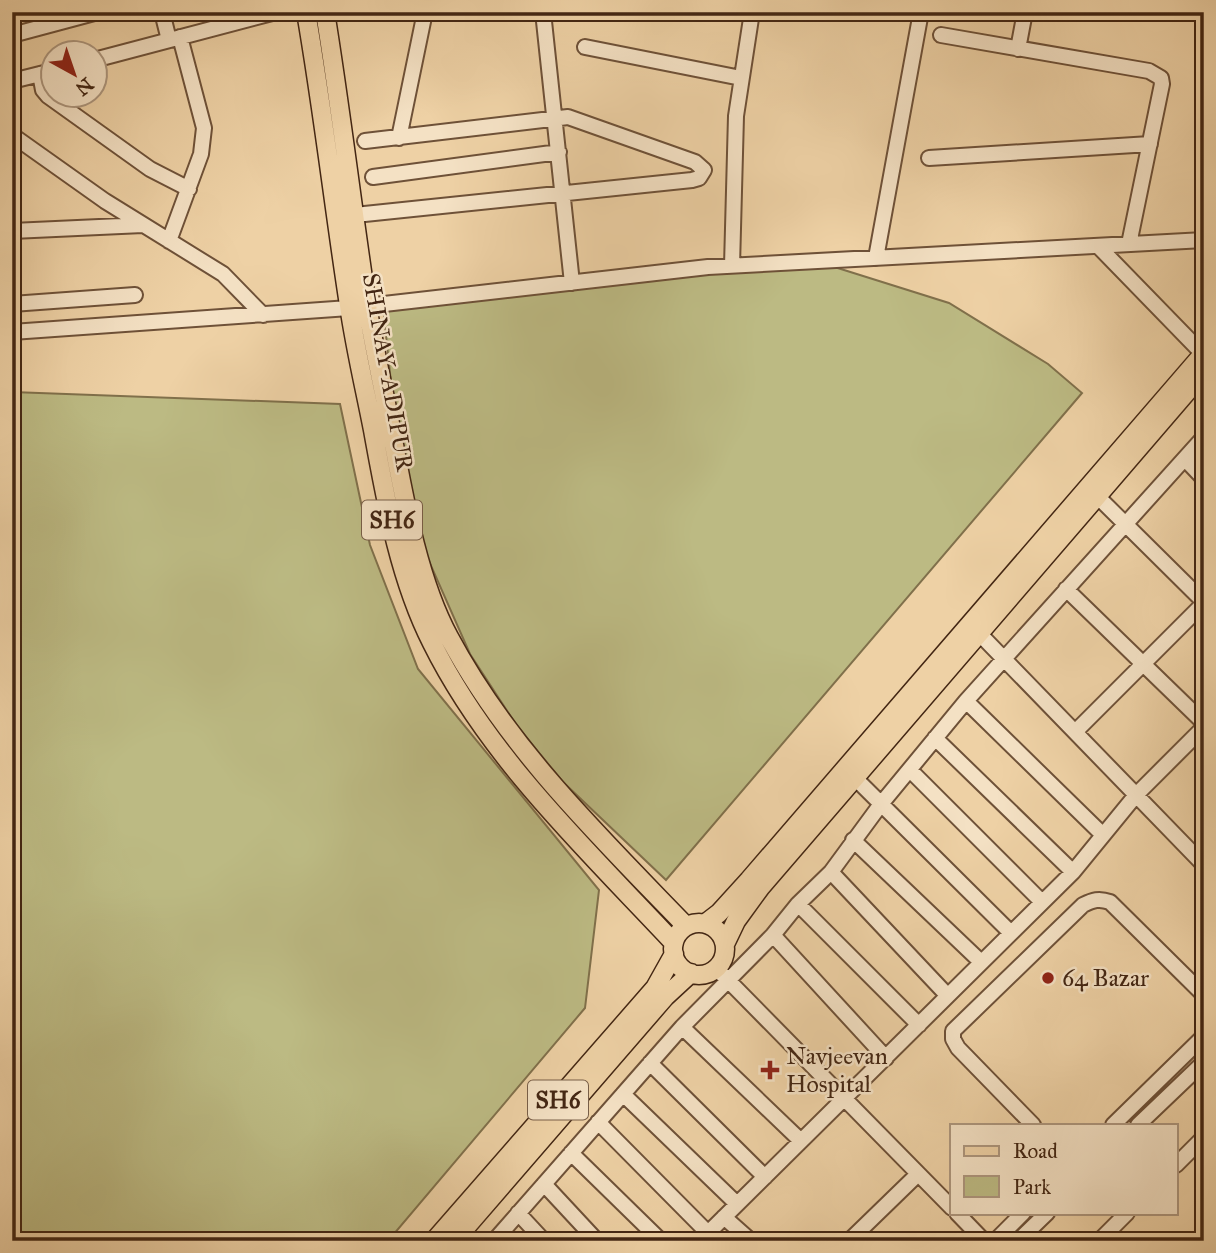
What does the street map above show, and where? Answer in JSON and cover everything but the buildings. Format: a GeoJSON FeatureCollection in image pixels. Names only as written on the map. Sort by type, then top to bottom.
{"type":"FeatureCollection","features":[{"type":"Feature","properties":{"kind":"main road","name":"SHINAY-ADIPUR"},"geometry":{"type":"LineString","coordinates":[[306,12],[349,308],[386,498],[411,592],[431,643],[463,697],[503,752],[674,948]]}},
{"type":"Feature","properties":{"kind":"main road","name":"SHINAY-ADIPUR"},"geometry":{"type":"LineString","coordinates":[[325,12],[368,306],[404,494],[428,586],[448,635],[478,687],[517,741],[600,837],[686,926]]}},
{"type":"Feature","properties":{"kind":"main road"},"geometry":{"type":"LineString","coordinates":[[691,973],[722,974],[725,944],[736,921],[760,888],[855,778],[975,628],[1203,354]]}},
{"type":"Feature","properties":{"kind":"main road"},"geometry":{"type":"LineString","coordinates":[[706,923],[749,880],[1097,496],[1204,372]]}},
{"type":"Feature","properties":{"kind":"main road"},"geometry":{"type":"LineString","coordinates":[[686,926],[706,923],[715,928],[725,944]]}},
{"type":"Feature","properties":{"kind":"main road","name":"SH6"},"geometry":{"type":"LineString","coordinates":[[434,1241],[654,988],[674,948],[678,933],[686,926]]}},
{"type":"Feature","properties":{"kind":"main road","name":"SH6"},"geometry":{"type":"LineString","coordinates":[[454,1241],[665,997],[691,973],[677,962],[674,948]]}},
{"type":"Feature","properties":{"kind":"street"},"geometry":{"type":"LineString","coordinates":[[12,35],[98,12]]}},
{"type":"Feature","properties":{"kind":"street"},"geometry":{"type":"LineString","coordinates":[[162,12],[204,128],[201,155],[169,241]]}},
{"type":"Feature","properties":{"kind":"street"},"geometry":{"type":"LineString","coordinates":[[108,56],[276,12]]}},
{"type":"Feature","properties":{"kind":"street"},"geometry":{"type":"LineString","coordinates":[[400,138],[425,12]]}},
{"type":"Feature","properties":{"kind":"street"},"geometry":{"type":"LineString","coordinates":[[473,12],[490,12]]}},
{"type":"Feature","properties":{"kind":"street"},"geometry":{"type":"LineString","coordinates":[[543,12],[572,283]]}},
{"type":"Feature","properties":{"kind":"street"},"geometry":{"type":"LineString","coordinates":[[732,266],[735,133],[751,12]]}},
{"type":"Feature","properties":{"kind":"street"},"geometry":{"type":"LineString","coordinates":[[876,258],[921,12]]}},
{"type":"Feature","properties":{"kind":"street"},"geometry":{"type":"LineString","coordinates":[[1018,49],[1025,12]]}},
{"type":"Feature","properties":{"kind":"street"},"geometry":{"type":"LineString","coordinates":[[941,35],[1156,74],[1161,78],[1162,84],[1129,244]]}},
{"type":"Feature","properties":{"kind":"street"},"geometry":{"type":"LineString","coordinates":[[585,47],[741,78]]}},
{"type":"Feature","properties":{"kind":"street"},"geometry":{"type":"LineString","coordinates":[[12,81],[38,74]]}},
{"type":"Feature","properties":{"kind":"street"},"geometry":{"type":"LineString","coordinates":[[65,108],[150,169],[189,188]]}},
{"type":"Feature","properties":{"kind":"street"},"geometry":{"type":"LineString","coordinates":[[355,215],[692,180],[699,178],[704,170],[695,162],[580,120],[555,118],[365,141]]}},
{"type":"Feature","properties":{"kind":"street"},"geometry":{"type":"LineString","coordinates":[[12,135],[105,201],[223,274],[264,315]]}},
{"type":"Feature","properties":{"kind":"street"},"geometry":{"type":"LineString","coordinates":[[929,158],[1150,144]]}},
{"type":"Feature","properties":{"kind":"street"},"geometry":{"type":"LineString","coordinates":[[373,177],[559,152]]}},
{"type":"Feature","properties":{"kind":"street"},"geometry":{"type":"LineString","coordinates":[[12,232],[144,225]]}},
{"type":"Feature","properties":{"kind":"street"},"geometry":{"type":"LineString","coordinates":[[12,332],[349,308],[732,266],[1204,240]]}},
{"type":"Feature","properties":{"kind":"street"},"geometry":{"type":"LineString","coordinates":[[1098,246],[1203,354]]}},
{"type":"Feature","properties":{"kind":"street"},"geometry":{"type":"LineString","coordinates":[[12,304],[135,295]]}},
{"type":"Feature","properties":{"kind":"street"},"geometry":{"type":"LineString","coordinates":[[494,1241],[682,1027],[722,974],[773,935],[798,904],[831,872],[881,804],[966,701],[1204,437]]}},
{"type":"Feature","properties":{"kind":"street"},"geometry":{"type":"LineString","coordinates":[[1185,459],[1204,479]]}},
{"type":"Feature","properties":{"kind":"street"},"geometry":{"type":"LineString","coordinates":[[1075,732],[1204,602],[1097,496]]}},
{"type":"Feature","properties":{"kind":"street"},"geometry":{"type":"LineString","coordinates":[[598,1122],[704,1237],[1073,872],[1136,795],[1204,725],[1066,589]]}},
{"type":"Feature","properties":{"kind":"street"},"geometry":{"type":"LineString","coordinates":[[975,628],[1204,864]]}},
{"type":"Feature","properties":{"kind":"street"},"geometry":{"type":"LineString","coordinates":[[966,701],[1103,835]]}},
{"type":"Feature","properties":{"kind":"street"},"geometry":{"type":"LineString","coordinates":[[935,738],[1073,872]]}},
{"type":"Feature","properties":{"kind":"street"},"geometry":{"type":"LineString","coordinates":[[910,770],[1042,902]]}},
{"type":"Feature","properties":{"kind":"street"},"geometry":{"type":"LineString","coordinates":[[855,778],[1011,933]]}},
{"type":"Feature","properties":{"kind":"street"},"geometry":{"type":"LineString","coordinates":[[853,840],[981,962]]}},
{"type":"Feature","properties":{"kind":"street"},"geometry":{"type":"LineString","coordinates":[[831,872],[947,995]]}},
{"type":"Feature","properties":{"kind":"street"},"geometry":{"type":"LineString","coordinates":[[1032,1124],[958,1048],[953,1039],[953,1031],[1083,905],[1093,900],[1110,902],[1204,995]]}},
{"type":"Feature","properties":{"kind":"street"},"geometry":{"type":"LineString","coordinates":[[798,904],[919,1025]]}},
{"type":"Feature","properties":{"kind":"street"},"geometry":{"type":"LineString","coordinates":[[773,935],[886,1058]]}},
{"type":"Feature","properties":{"kind":"street"},"geometry":{"type":"LineString","coordinates":[[722,974],[950,1206]]}},
{"type":"Feature","properties":{"kind":"street"},"geometry":{"type":"LineString","coordinates":[[682,1027],[801,1141]]}},
{"type":"Feature","properties":{"kind":"street"},"geometry":{"type":"LineString","coordinates":[[1114,1124],[1204,1035]]}},
{"type":"Feature","properties":{"kind":"street"},"geometry":{"type":"LineString","coordinates":[[650,1062],[765,1177]]}},
{"type":"Feature","properties":{"kind":"street"},"geometry":{"type":"LineString","coordinates":[[1139,1124],[1201,1070]]}},
{"type":"Feature","properties":{"kind":"street"},"geometry":{"type":"LineString","coordinates":[[623,1094],[737,1204]]}},
{"type":"Feature","properties":{"kind":"street"},"geometry":{"type":"LineString","coordinates":[[1178,1163],[1204,1138]]}},
{"type":"Feature","properties":{"kind":"street"},"geometry":{"type":"LineString","coordinates":[[571,1153],[661,1241]]}},
{"type":"Feature","properties":{"kind":"street"},"geometry":{"type":"LineString","coordinates":[[849,1241],[918,1174]]}},
{"type":"Feature","properties":{"kind":"street"},"geometry":{"type":"LineString","coordinates":[[544,1184],[597,1241]]}},
{"type":"Feature","properties":{"kind":"street"},"geometry":{"type":"LineString","coordinates":[[518,1213],[544,1241]]}},
{"type":"Feature","properties":{"kind":"street"},"geometry":{"type":"LineString","coordinates":[[958,1214],[984,1241]]}},
{"type":"Feature","properties":{"kind":"street"},"geometry":{"type":"LineString","coordinates":[[995,1241],[1022,1214]]}},
{"type":"Feature","properties":{"kind":"street"},"geometry":{"type":"LineString","coordinates":[[1018,1241],[1046,1214]]}},
{"type":"Feature","properties":{"kind":"street"},"geometry":{"type":"LineString","coordinates":[[1099,1241],[1126,1214]]}},
{"type":"Feature","properties":{"kind":"street"},"geometry":{"type":"LineString","coordinates":[[724,1217],[750,1240]]}},
{"type":"Feature","properties":{"kind":"green space"},"geometry":{"type":"Polygon","coordinates":[[[809,259],[949,303],[1048,364],[1082,393],[666,880],[563,782],[517,726],[470,654],[428,559],[398,449],[382,297],[809,259]]]}},
{"type":"Feature","properties":{"kind":"green space"},"geometry":{"type":"Polygon","coordinates":[[[12,392],[340,404],[370,545],[418,669],[599,890],[585,1008],[388,1241],[12,1241],[12,392]]]}},
{"type":"Feature","properties":{"kind":"place","name":"64 Bazar"},"geometry":{"type":"Point","coordinates":[1048,978]}},
{"type":"Feature","properties":{"kind":"place","name":"Navjeevan Hospital"},"geometry":{"type":"Point","coordinates":[770,1070]}}]}
